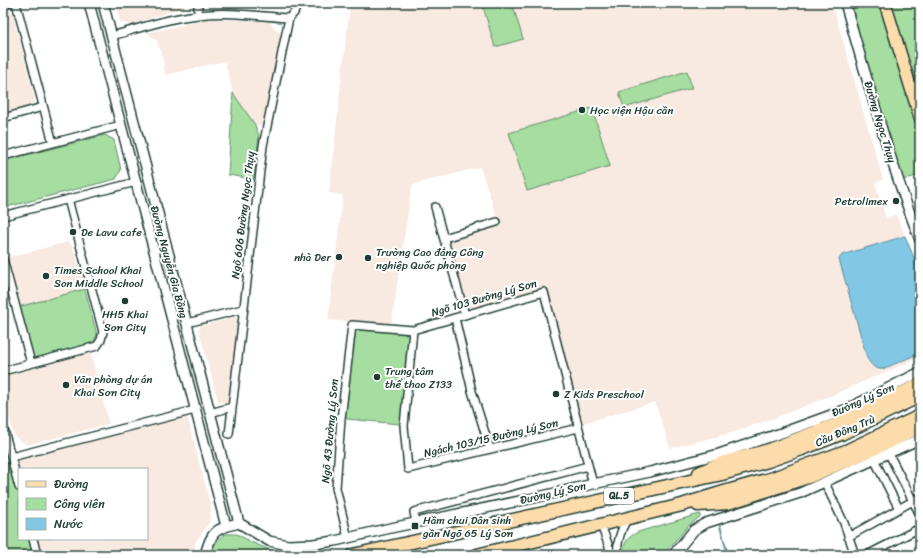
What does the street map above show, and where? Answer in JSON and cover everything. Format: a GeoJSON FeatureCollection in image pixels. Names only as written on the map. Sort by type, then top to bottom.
{"type":"FeatureCollection","features":[{"type":"Feature","properties":{"kind":"highway","name":"Cầu Đông Trù"},"geometry":{"type":"LineString","coordinates":[[766,456],[876,406],[920,384]]}},
{"type":"Feature","properties":{"kind":"highway","name":"Cầu Đông Trù"},"geometry":{"type":"LineString","coordinates":[[766,456],[841,434],[920,396]]}},
{"type":"Feature","properties":{"kind":"highway","name":"Cầu Đông Trù"},"geometry":{"type":"LineString","coordinates":[[775,483],[920,416]]}},
{"type":"Feature","properties":{"kind":"highway","name":"QL.5"},"geometry":{"type":"LineString","coordinates":[[478,555],[682,505],[724,492],[811,476],[850,460],[920,427]]}},
{"type":"Feature","properties":{"kind":"highway","name":"Đường Lý Sơn"},"geometry":{"type":"LineString","coordinates":[[353,555],[675,483],[722,474],[766,456]]}},
{"type":"Feature","properties":{"kind":"main road"},"geometry":{"type":"LineString","coordinates":[[885,3],[920,118]]}},
{"type":"Feature","properties":{"kind":"street"},"geometry":{"type":"LineString","coordinates":[[3,5],[10,3]]}},
{"type":"Feature","properties":{"kind":"street"},"geometry":{"type":"LineString","coordinates":[[16,3],[53,143]]}},
{"type":"Feature","properties":{"kind":"street","name":"Đường Nguyễn Gia Bồng"},"geometry":{"type":"LineString","coordinates":[[89,3],[226,526]]}},
{"type":"Feature","properties":{"kind":"street","name":"Đường Nguyễn Gia Bồng"},"geometry":{"type":"LineString","coordinates":[[103,3],[239,524]]}},
{"type":"Feature","properties":{"kind":"street"},"geometry":{"type":"LineString","coordinates":[[198,3],[198,15]]}},
{"type":"Feature","properties":{"kind":"street","name":"Ngõ 606 Đường Ngọc Thụy"},"geometry":{"type":"LineString","coordinates":[[229,434],[264,140],[289,18],[294,13],[298,3]]}},
{"type":"Feature","properties":{"kind":"street","name":"Đường Ngọc Thụy"},"geometry":{"type":"LineString","coordinates":[[845,3],[892,164],[920,240]]}},
{"type":"Feature","properties":{"kind":"street"},"geometry":{"type":"LineString","coordinates":[[112,36],[173,19],[198,15],[221,14],[289,18]]}},
{"type":"Feature","properties":{"kind":"street"},"geometry":{"type":"LineString","coordinates":[[3,118],[44,107]]}},
{"type":"Feature","properties":{"kind":"street"},"geometry":{"type":"LineString","coordinates":[[3,156],[134,122]]}},
{"type":"Feature","properties":{"kind":"street"},"geometry":{"type":"LineString","coordinates":[[3,216],[149,178]]}},
{"type":"Feature","properties":{"kind":"street"},"geometry":{"type":"LineString","coordinates":[[3,370],[96,346],[103,336],[68,199]]}},
{"type":"Feature","properties":{"kind":"street"},"geometry":{"type":"LineString","coordinates":[[436,207],[465,315]]}},
{"type":"Feature","properties":{"kind":"street"},"geometry":{"type":"LineString","coordinates":[[444,238],[497,222]]}},
{"type":"Feature","properties":{"kind":"street"},"geometry":{"type":"LineString","coordinates":[[3,259],[31,363]]}},
{"type":"Feature","properties":{"kind":"street","name":"Ngõ 103 Đường Lý Sơn"},"geometry":{"type":"LineString","coordinates":[[352,325],[412,330],[544,292],[592,484]]}},
{"type":"Feature","properties":{"kind":"street"},"geometry":{"type":"LineString","coordinates":[[187,323],[243,309]]}},
{"type":"Feature","properties":{"kind":"street"},"geometry":{"type":"LineString","coordinates":[[455,318],[472,391],[490,449]]}},
{"type":"Feature","properties":{"kind":"street","name":"Ngõ 43 Đường Lý Sơn"},"geometry":{"type":"LineString","coordinates":[[348,538],[336,488],[341,419],[352,325]]}},
{"type":"Feature","properties":{"kind":"street","name":"Ngách 103/15 Đường Lý Sơn"},"geometry":{"type":"LineString","coordinates":[[412,330],[404,426],[408,469],[578,428]]}},
{"type":"Feature","properties":{"kind":"street","name":"Đường Lý Sơn"},"geometry":{"type":"LineString","coordinates":[[239,524],[270,541],[283,544],[313,544],[348,538],[534,498],[650,472],[719,454],[845,410],[920,372]]}},
{"type":"Feature","properties":{"kind":"street"},"geometry":{"type":"LineString","coordinates":[[11,457],[195,410],[210,413],[232,407]]}},
{"type":"Feature","properties":{"kind":"street"},"geometry":{"type":"LineString","coordinates":[[3,426],[18,483]]}},
{"type":"Feature","properties":{"kind":"street"},"geometry":{"type":"LineString","coordinates":[[674,554],[694,530],[706,523],[800,493],[875,461],[920,439]]}},
{"type":"Feature","properties":{"kind":"street"},"geometry":{"type":"LineString","coordinates":[[889,454],[917,499],[920,515]]}},
{"type":"Feature","properties":{"kind":"street"},"geometry":{"type":"LineString","coordinates":[[875,461],[899,509]]}},
{"type":"Feature","properties":{"kind":"street"},"geometry":{"type":"LineString","coordinates":[[416,523],[414,512],[588,466]]}},
{"type":"Feature","properties":{"kind":"street"},"geometry":{"type":"LineString","coordinates":[[825,483],[844,523],[855,555]]}},
{"type":"Feature","properties":{"kind":"street"},"geometry":{"type":"LineString","coordinates":[[848,537],[917,499]]}},
{"type":"Feature","properties":{"kind":"street"},"geometry":{"type":"LineString","coordinates":[[618,555],[617,546],[627,519]]}},
{"type":"Feature","properties":{"kind":"street"},"geometry":{"type":"LineString","coordinates":[[205,555],[208,543],[215,532],[226,526],[239,524]]}},
{"type":"Feature","properties":{"kind":"street"},"geometry":{"type":"LineString","coordinates":[[601,525],[612,555]]}},
{"type":"Feature","properties":{"kind":"street"},"geometry":{"type":"LineString","coordinates":[[867,555],[920,528]]}},
{"type":"Feature","properties":{"kind":"street"},"geometry":{"type":"LineString","coordinates":[[32,540],[37,555]]}},
{"type":"Feature","properties":{"kind":"street"},"geometry":{"type":"LineString","coordinates":[[208,543],[209,555]]}},
{"type":"Feature","properties":{"kind":"shaded area"},"geometry":{"type":"Polygon","coordinates":[[[116,3],[189,3],[189,5],[130,25],[120,22],[116,3]]]}},
{"type":"Feature","properties":{"kind":"shaded area"},"geometry":{"type":"Polygon","coordinates":[[[350,3],[832,3],[883,180],[875,183],[886,219],[896,214],[920,272],[920,357],[777,417],[731,433],[670,448],[655,402],[581,424],[546,288],[469,310],[448,238],[499,223],[480,167],[412,185],[391,325],[328,320],[343,195],[329,193],[350,3]]]}},
{"type":"Feature","properties":{"kind":"shaded area"},"geometry":{"type":"Polygon","coordinates":[[[6,8],[12,12],[35,99],[32,106],[3,113],[3,9],[6,8]]]}},
{"type":"Feature","properties":{"kind":"shaded area"},"geometry":{"type":"Polygon","coordinates":[[[207,19],[269,21],[281,35],[262,126],[255,125],[233,93],[225,61],[165,75],[163,58],[157,41],[147,33],[207,19]]]}},
{"type":"Feature","properties":{"kind":"shaded area","name":"Times School Khai Son Middle School"},"geometry":{"type":"Polygon","coordinates":[[[68,242],[73,246],[85,289],[18,307],[7,263],[10,257],[68,242]]]}},
{"type":"Feature","properties":{"kind":"shaded area"},"geometry":{"type":"Polygon","coordinates":[[[235,317],[238,321],[229,400],[225,404],[218,401],[199,330],[201,326],[235,317]]]}},
{"type":"Feature","properties":{"kind":"shaded area"},"geometry":{"type":"Polygon","coordinates":[[[90,351],[109,424],[27,445],[14,436],[3,393],[4,374],[90,351]]]}},
{"type":"Feature","properties":{"kind":"shaded area"},"geometry":{"type":"Polygon","coordinates":[[[186,412],[211,508],[209,523],[195,543],[195,555],[37,555],[33,540],[148,540],[148,468],[18,468],[18,483],[11,457],[186,412]]]}},
{"type":"Feature","properties":{"kind":"green space"},"geometry":{"type":"Polygon","coordinates":[[[482,3],[512,3],[523,39],[495,47],[482,3]]]}},
{"type":"Feature","properties":{"kind":"green space"},"geometry":{"type":"Polygon","coordinates":[[[849,3],[880,3],[920,134],[920,175],[902,180],[895,163],[849,3]]]}},
{"type":"Feature","properties":{"kind":"green space"},"geometry":{"type":"Polygon","coordinates":[[[890,3],[920,3],[920,51],[915,65],[919,81],[912,75],[890,3]]]}},
{"type":"Feature","properties":{"kind":"green space"},"geometry":{"type":"Polygon","coordinates":[[[687,71],[692,88],[624,108],[619,92],[687,71]]]}},
{"type":"Feature","properties":{"kind":"green space"},"geometry":{"type":"Polygon","coordinates":[[[233,93],[255,125],[259,136],[254,179],[228,175],[233,93]]]}},
{"type":"Feature","properties":{"kind":"green space"},"geometry":{"type":"Polygon","coordinates":[[[592,108],[610,166],[527,191],[509,133],[592,108]]]}},
{"type":"Feature","properties":{"kind":"green space"},"geometry":{"type":"Polygon","coordinates":[[[105,135],[114,140],[121,170],[116,179],[3,208],[3,161],[105,135]]]}},
{"type":"Feature","properties":{"kind":"green space"},"geometry":{"type":"Polygon","coordinates":[[[85,289],[97,335],[93,343],[36,358],[32,356],[18,307],[85,289]]]}},
{"type":"Feature","properties":{"kind":"green space","name":"Trung tâm thể thao Z133"},"geometry":{"type":"Polygon","coordinates":[[[359,329],[407,334],[410,339],[404,421],[399,424],[347,419],[344,414],[352,334],[359,329]]]}},
{"type":"Feature","properties":{"kind":"green space"},"geometry":{"type":"Polygon","coordinates":[[[3,429],[18,485],[18,540],[32,540],[37,555],[3,555],[3,429]]]}},
{"type":"Feature","properties":{"kind":"green space"},"geometry":{"type":"Polygon","coordinates":[[[699,514],[701,516],[689,525],[663,555],[624,555],[626,541],[634,534],[699,514]]]}},
{"type":"Feature","properties":{"kind":"green space"},"geometry":{"type":"Polygon","coordinates":[[[226,534],[237,534],[253,543],[273,551],[301,555],[214,555],[214,545],[226,534]]]}},
{"type":"Feature","properties":{"kind":"water"},"geometry":{"type":"Polygon","coordinates":[[[905,236],[920,272],[920,353],[883,369],[878,369],[872,365],[867,358],[839,259],[842,255],[905,236]]]}},
{"type":"Feature","properties":{"kind":"waterway"},"geometry":{"type":"LineString","coordinates":[[720,526],[728,555]]}},
{"type":"Feature","properties":{"kind":"place","name":"Học viện Hậu cần"},"geometry":{"type":"Point","coordinates":[582,110]}},
{"type":"Feature","properties":{"kind":"place","name":"Petrolimex"},"geometry":{"type":"Point","coordinates":[896,201]}},
{"type":"Feature","properties":{"kind":"place","name":"De Lavu cafe"},"geometry":{"type":"Point","coordinates":[73,232]}},
{"type":"Feature","properties":{"kind":"place","name":"nhà Der"},"geometry":{"type":"Point","coordinates":[339,257]}},
{"type":"Feature","properties":{"kind":"place","name":"Trường Cao đẳng Công nghiệp Quốc phòng"},"geometry":{"type":"Point","coordinates":[368,258]}},
{"type":"Feature","properties":{"kind":"place","name":"Times School Khai Son Middle School"},"geometry":{"type":"Point","coordinates":[46,276]}},
{"type":"Feature","properties":{"kind":"place","name":"HH5 Khai Sơn City"},"geometry":{"type":"Point","coordinates":[125,301]}},
{"type":"Feature","properties":{"kind":"place","name":"Trung tâm thể thao Z133"},"geometry":{"type":"Point","coordinates":[377,377]}},
{"type":"Feature","properties":{"kind":"place","name":"Văn phòng dự án Khai Sơn City"},"geometry":{"type":"Point","coordinates":[66,385]}},
{"type":"Feature","properties":{"kind":"place","name":"Z Kids Preschool"},"geometry":{"type":"Point","coordinates":[556,394]}},
{"type":"Feature","properties":{"kind":"place","name":"Hầm chui Dân sinh gần Ngõ 65 Lý Sơn"},"geometry":{"type":"Point","coordinates":[415,526]}}]}
